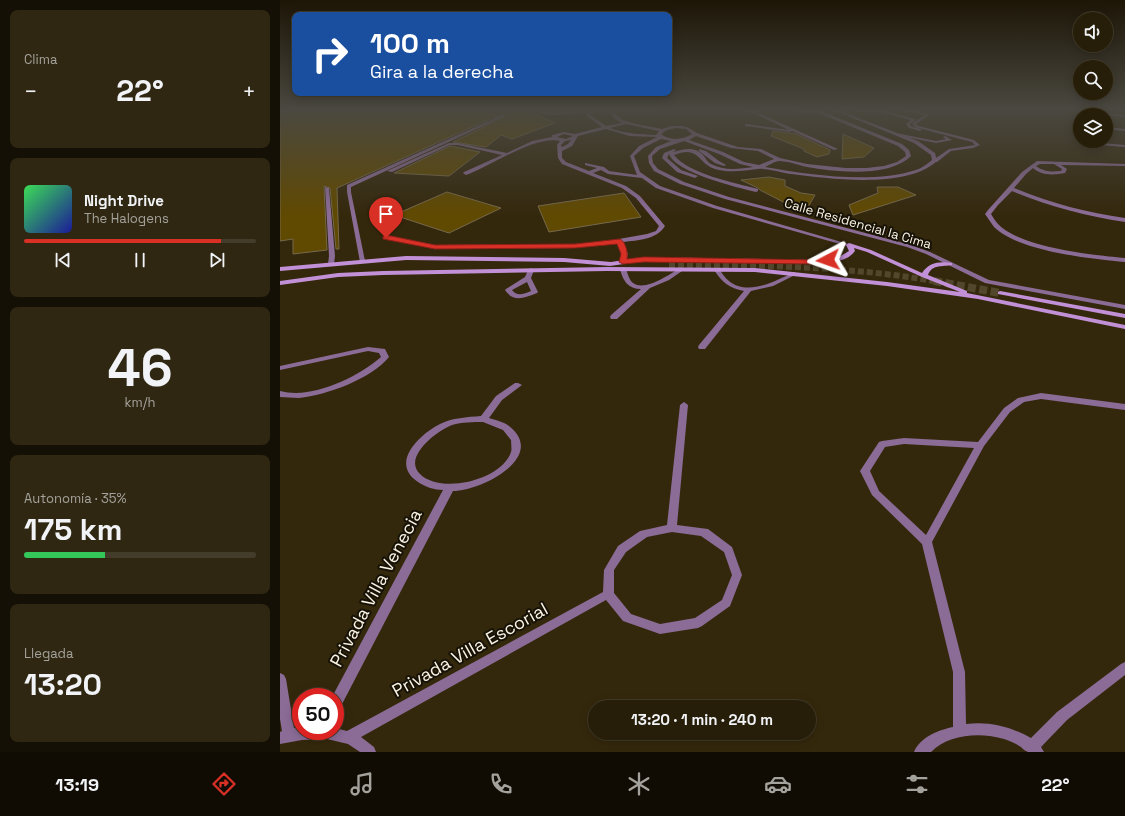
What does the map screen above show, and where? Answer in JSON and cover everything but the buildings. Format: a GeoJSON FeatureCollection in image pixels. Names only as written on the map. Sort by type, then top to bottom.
{"type":"FeatureCollection","features":[{"type":"Feature","properties":{"kind":"main road"},"geometry":{"type":"LineString","coordinates":[[280,282],[353,274],[532,270],[623,266],[644,259],[816,262],[840,259],[850,254],[852,251],[849,245]]}},
{"type":"Feature","properties":{"kind":"main road"},"geometry":{"type":"LineString","coordinates":[[849,245],[869,251],[924,276],[978,297]]}},
{"type":"Feature","properties":{"kind":"main road"},"geometry":{"type":"LineString","coordinates":[[280,269],[406,258],[564,260],[682,270],[755,270],[978,297],[1125,327]]}},
{"type":"Feature","properties":{"kind":"main road"},"geometry":{"type":"LineString","coordinates":[[610,264],[669,265]]}},
{"type":"Feature","properties":{"kind":"main road"},"geometry":{"type":"LineString","coordinates":[[924,276],[926,270],[930,266],[950,264]]}},
{"type":"Feature","properties":{"kind":"main road"},"geometry":{"type":"LineString","coordinates":[[1000,293],[1125,316]]}},
{"type":"Feature","properties":{"kind":"street"},"geometry":{"type":"LineString","coordinates":[[390,171],[447,145]]}},
{"type":"Feature","properties":{"kind":"street"},"geometry":{"type":"LineString","coordinates":[[463,145],[506,154]]}},
{"type":"Feature","properties":{"kind":"street"},"geometry":{"type":"LineString","coordinates":[[498,152],[515,145]]}},
{"type":"Feature","properties":{"kind":"street"},"geometry":{"type":"LineString","coordinates":[[466,173],[527,145]]}},
{"type":"Feature","properties":{"kind":"street"},"geometry":{"type":"LineString","coordinates":[[386,238],[435,247],[575,246],[620,241],[648,236],[658,232],[662,226],[638,197],[624,187],[564,163],[560,158],[559,145]]}},
{"type":"Feature","properties":{"kind":"street"},"geometry":{"type":"LineString","coordinates":[[560,150],[570,145]]}},
{"type":"Feature","properties":{"kind":"street"},"geometry":{"type":"LineString","coordinates":[[587,164],[601,168],[638,173],[632,156],[645,145]]}},
{"type":"Feature","properties":{"kind":"street","name":"Calle Residencial la Cima"},"geometry":{"type":"LineString","coordinates":[[666,145],[658,148],[650,156],[651,163],[656,170],[667,177],[727,198],[909,246],[987,282],[1125,307]]}},
{"type":"Feature","properties":{"kind":"street"},"geometry":{"type":"LineString","coordinates":[[697,145],[723,153],[742,163],[806,175],[856,177],[902,175],[920,171],[930,166],[935,161],[934,154],[927,147],[923,145]]}},
{"type":"Feature","properties":{"kind":"street"},"geometry":{"type":"LineString","coordinates":[[729,145],[765,152],[777,159],[815,167],[855,169],[895,165],[904,161],[908,156],[907,151],[897,145]]}},
{"type":"Feature","properties":{"kind":"street"},"geometry":{"type":"LineString","coordinates":[[827,145],[836,149]]}},
{"type":"Feature","properties":{"kind":"street"},"geometry":{"type":"LineString","coordinates":[[1114,145],[1125,146]]}},
{"type":"Feature","properties":{"kind":"street"},"geometry":{"type":"LineString","coordinates":[[742,163],[735,166],[721,165],[714,162],[709,154],[702,150],[686,148],[666,154],[664,158],[678,171],[722,183],[756,190]]}},
{"type":"Feature","properties":{"kind":"street"},"geometry":{"type":"LineString","coordinates":[[723,153],[728,150],[738,148]]}},
{"type":"Feature","properties":{"kind":"street"},"geometry":{"type":"LineString","coordinates":[[738,186],[689,169],[672,158],[671,155],[678,152],[695,151],[700,154],[706,164],[726,170],[746,170],[777,159]]}},
{"type":"Feature","properties":{"kind":"street"},"geometry":{"type":"LineString","coordinates":[[1125,166],[1054,164],[1040,162],[1028,168],[1011,189],[992,207],[988,214],[990,220],[999,229],[1013,237],[1077,255],[1125,260]]}},
{"type":"Feature","properties":{"kind":"street"},"geometry":{"type":"LineString","coordinates":[[1054,164],[1065,169],[1125,170]]}},
{"type":"Feature","properties":{"kind":"street"},"geometry":{"type":"LineString","coordinates":[[1033,166],[1047,173]]}},
{"type":"Feature","properties":{"kind":"street"},"geometry":{"type":"LineString","coordinates":[[589,173],[601,168]]}},
{"type":"Feature","properties":{"kind":"street"},"geometry":{"type":"LineString","coordinates":[[601,168],[608,172],[644,177]]}},
{"type":"Feature","properties":{"kind":"street"},"geometry":{"type":"LineString","coordinates":[[855,169],[856,177]]}},
{"type":"Feature","properties":{"kind":"street"},"geometry":{"type":"LineString","coordinates":[[1022,176],[1034,173],[1063,172],[1065,169]]}},
{"type":"Feature","properties":{"kind":"street","name":"Calle Residencial la Cima"},"geometry":{"type":"LineString","coordinates":[[638,173],[658,187],[716,207],[849,245]]}},
{"type":"Feature","properties":{"kind":"street"},"geometry":{"type":"LineString","coordinates":[[1011,189],[1042,202],[1074,211],[1125,220]]}},
{"type":"Feature","properties":{"kind":"street"},"geometry":{"type":"LineString","coordinates":[[620,241],[625,254],[623,266],[624,277],[631,285],[647,288]]}},
{"type":"Feature","properties":{"kind":"street"},"geometry":{"type":"LineString","coordinates":[[528,278],[535,292],[521,297],[512,295],[508,290],[528,278],[532,270]]}},
{"type":"Feature","properties":{"kind":"street"},"geometry":{"type":"LineString","coordinates":[[614,317],[647,288],[665,282],[682,270]]}},
{"type":"Feature","properties":{"kind":"street"},"geometry":{"type":"LineString","coordinates":[[717,270],[729,284],[748,290],[777,284],[794,274]]}},
{"type":"Feature","properties":{"kind":"street"},"geometry":{"type":"LineString","coordinates":[[702,347],[748,290]]}},
{"type":"Feature","properties":{"kind":"street"},"geometry":{"type":"LineString","coordinates":[[280,368],[368,350],[382,351],[385,357],[378,364],[357,376],[321,391],[299,395],[280,394]]}},
{"type":"Feature","properties":{"kind":"street"},"geometry":{"type":"LineString","coordinates":[[484,420],[499,398],[518,385]]}},
{"type":"Feature","properties":{"kind":"street"},"geometry":{"type":"LineString","coordinates":[[927,542],[980,445],[1007,410],[1021,400],[1042,396],[1125,407]]}},
{"type":"Feature","properties":{"kind":"street"},"geometry":{"type":"LineString","coordinates":[[672,528],[684,406]]}},
{"type":"Feature","properties":{"kind":"street"},"geometry":{"type":"LineString","coordinates":[[464,420],[484,420],[500,424],[512,432],[517,443],[515,456],[505,468],[490,479],[470,487],[449,489],[428,485],[415,476],[410,463],[414,449],[426,436],[444,426],[464,420]]}},
{"type":"Feature","properties":{"kind":"street"},"geometry":{"type":"LineString","coordinates":[[960,730],[960,672],[927,542],[876,493],[865,471],[882,444],[904,441],[980,445]]}},
{"type":"Feature","properties":{"kind":"street","name":"Privada Villa Venecia"},"geometry":{"type":"LineString","coordinates":[[343,688],[449,489]]}},
{"type":"Feature","properties":{"kind":"street"},"geometry":{"type":"LineString","coordinates":[[672,528],[704,532],[728,550],[737,575],[726,603],[698,623],[660,629],[627,618],[608,594],[609,570],[622,549],[644,534],[672,528]]}},
{"type":"Feature","properties":{"kind":"street","name":"Privada Villa Escorial"},"geometry":{"type":"LineString","coordinates":[[349,738],[608,594]]}},
{"type":"Feature","properties":{"kind":"street"},"geometry":{"type":"LineString","coordinates":[[921,752],[934,740],[960,730],[988,729],[1009,733],[1035,749],[1062,716],[1125,668]]}},
{"type":"Feature","properties":{"kind":"street"},"geometry":{"type":"LineString","coordinates":[[280,679],[284,736]]}},
{"type":"Feature","properties":{"kind":"street"},"geometry":{"type":"LineString","coordinates":[[344,737],[349,738],[369,752]]}},
{"type":"Feature","properties":{"kind":"lane"},"geometry":{"type":"LineString","coordinates":[[362,261],[349,186],[439,145]]}},
{"type":"Feature","properties":{"kind":"lane"},"geometry":{"type":"LineString","coordinates":[[941,145],[950,150]]}},
{"type":"Feature","properties":{"kind":"lane"},"geometry":{"type":"LineString","coordinates":[[935,161],[950,150],[973,148],[978,145]]}},
{"type":"Feature","properties":{"kind":"lane"},"geometry":{"type":"LineString","coordinates":[[327,188],[332,256],[331,264]]}},
{"type":"Feature","properties":{"kind":"tunnel"},"geometry":{"type":"LineString","coordinates":[[669,265],[737,265],[839,270],[939,282]]}},
{"type":"Feature","properties":{"kind":"tunnel"},"geometry":{"type":"LineString","coordinates":[[934,281],[1000,293]]}},
{"type":"Feature","properties":{"kind":"route"},"geometry":{"type":"LineString","coordinates":[[386,238],[435,247],[575,246],[620,241],[625,254],[623,262],[644,259],[816,262],[828,260]]}}]}
